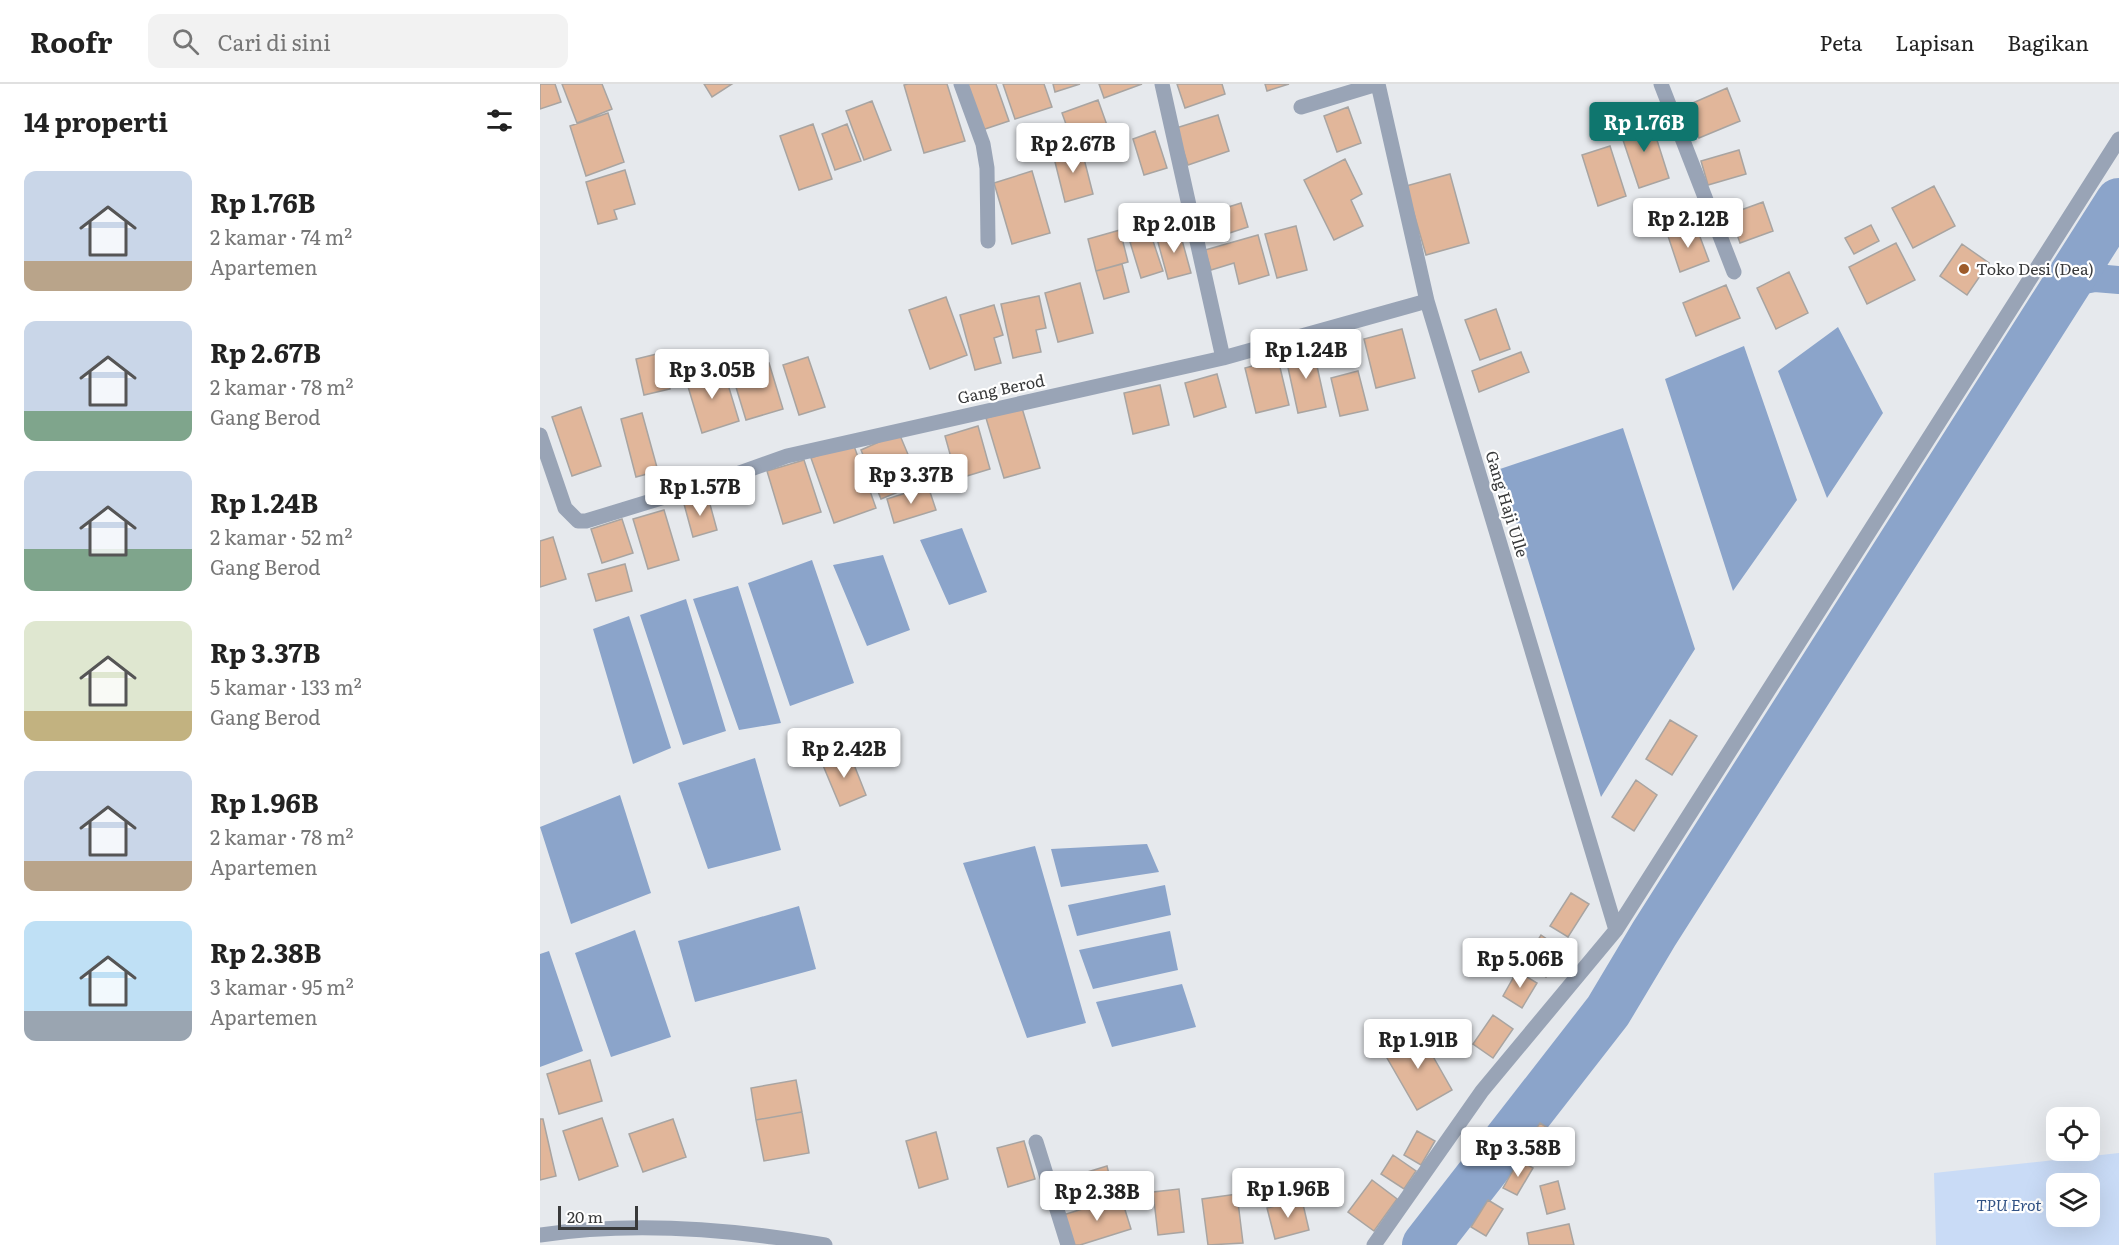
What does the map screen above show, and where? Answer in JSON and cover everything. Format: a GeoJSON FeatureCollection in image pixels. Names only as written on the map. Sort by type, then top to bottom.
{"type":"FeatureCollection","features":[{"type":"Feature","properties":{"kind":"street"},"geometry":{"type":"LineString","coordinates":[[961,84],[982,144],[987,168],[988,241]]}},
{"type":"Feature","properties":{"kind":"street"},"geometry":{"type":"LineString","coordinates":[[1162,84],[1223,358]]}},
{"type":"Feature","properties":{"kind":"street"},"geometry":{"type":"LineString","coordinates":[[1301,107],[1377,84]]}},
{"type":"Feature","properties":{"kind":"street","name":"Gang Haji Ulle"},"geometry":{"type":"LineString","coordinates":[[1377,84],[1427,301],[1616,930]]}},
{"type":"Feature","properties":{"kind":"street"},"geometry":{"type":"LineString","coordinates":[[1661,84],[1734,272]]}},
{"type":"Feature","properties":{"kind":"street"},"geometry":{"type":"LineString","coordinates":[[1374,1245],[1482,1091],[1616,930],[2119,139]]}},
{"type":"Feature","properties":{"kind":"street","name":"Gang Berod"},"geometry":{"type":"LineString","coordinates":[[541,439],[565,508],[578,520],[586,521],[717,481],[788,456],[1223,358],[1427,301]]}},
{"type":"Feature","properties":{"kind":"street"},"geometry":{"type":"LineString","coordinates":[[1036,1142],[1068,1245]]}},
{"type":"Feature","properties":{"kind":"street"},"geometry":{"type":"LineString","coordinates":[[540,1235],[653,1227],[779,1237],[825,1245]]}},
{"type":"Feature","properties":{"kind":"green space","name":"TPU Erot"},"geometry":{"type":"Polygon","coordinates":[[[2119,1153],[2119,1245],[1936,1245],[1934,1173],[2046,1161],[2100,1161],[2100,1155],[2119,1153]]]}},
{"type":"Feature","properties":{"kind":"shaded area"},"geometry":{"type":"Polygon","coordinates":[[[1838,327],[1883,413],[1827,498],[1778,371],[1838,327]]]}},
{"type":"Feature","properties":{"kind":"shaded area"},"geometry":{"type":"Polygon","coordinates":[[[1744,346],[1797,500],[1733,591],[1665,379],[1744,346]]]}},
{"type":"Feature","properties":{"kind":"shaded area"},"geometry":{"type":"Polygon","coordinates":[[[1623,428],[1695,649],[1601,797],[1500,469],[1623,428]]]}},
{"type":"Feature","properties":{"kind":"shaded area"},"geometry":{"type":"Polygon","coordinates":[[[962,528],[987,592],[949,605],[920,540],[962,528]]]}},
{"type":"Feature","properties":{"kind":"shaded area"},"geometry":{"type":"Polygon","coordinates":[[[883,555],[910,630],[867,646],[833,565],[883,555]]]}},
{"type":"Feature","properties":{"kind":"shaded area"},"geometry":{"type":"Polygon","coordinates":[[[812,560],[854,683],[790,706],[748,583],[812,560]]]}},
{"type":"Feature","properties":{"kind":"shaded area"},"geometry":{"type":"Polygon","coordinates":[[[738,586],[781,723],[739,730],[693,599],[738,586]]]}},
{"type":"Feature","properties":{"kind":"shaded area"},"geometry":{"type":"Polygon","coordinates":[[[686,599],[726,731],[683,745],[640,615],[686,599]]]}},
{"type":"Feature","properties":{"kind":"shaded area"},"geometry":{"type":"Polygon","coordinates":[[[629,616],[671,748],[633,764],[593,629],[629,616]]]}},
{"type":"Feature","properties":{"kind":"shaded area"},"geometry":{"type":"Polygon","coordinates":[[[755,758],[781,850],[708,869],[678,783],[755,758]]]}},
{"type":"Feature","properties":{"kind":"shaded area"},"geometry":{"type":"Polygon","coordinates":[[[620,795],[651,893],[571,924],[540,827],[620,795]]]}},
{"type":"Feature","properties":{"kind":"shaded area"},"geometry":{"type":"Polygon","coordinates":[[[1147,844],[1159,872],[1061,887],[1051,849],[1147,844]]]}},
{"type":"Feature","properties":{"kind":"shaded area"},"geometry":{"type":"Polygon","coordinates":[[[1035,846],[1086,1023],[1027,1038],[963,863],[1035,846]]]}},
{"type":"Feature","properties":{"kind":"shaded area"},"geometry":{"type":"Polygon","coordinates":[[[1165,885],[1171,915],[1077,936],[1068,905],[1165,885]]]}},
{"type":"Feature","properties":{"kind":"shaded area"},"geometry":{"type":"Polygon","coordinates":[[[799,906],[816,969],[695,1002],[678,941],[799,906]]]}},
{"type":"Feature","properties":{"kind":"shaded area"},"geometry":{"type":"Polygon","coordinates":[[[635,930],[671,1037],[611,1057],[575,953],[635,930]]]}},
{"type":"Feature","properties":{"kind":"shaded area"},"geometry":{"type":"Polygon","coordinates":[[[1170,931],[1178,970],[1093,989],[1079,950],[1170,931]]]}},
{"type":"Feature","properties":{"kind":"shaded area"},"geometry":{"type":"Polygon","coordinates":[[[549,951],[583,1051],[540,1067],[540,954],[549,951]]]}},
{"type":"Feature","properties":{"kind":"shaded area"},"geometry":{"type":"Polygon","coordinates":[[[1182,984],[1196,1027],[1112,1047],[1096,1002],[1182,984]]]}},
{"type":"Feature","properties":{"kind":"building"},"geometry":{"type":"Polygon","coordinates":[[[540,84],[555,84],[561,102],[540,109],[540,84]]]}},
{"type":"Feature","properties":{"kind":"building"},"geometry":{"type":"Polygon","coordinates":[[[562,84],[602,84],[612,109],[577,123],[562,84]]]}},
{"type":"Feature","properties":{"kind":"building"},"geometry":{"type":"Polygon","coordinates":[[[704,84],[732,84],[712,97],[704,84]]]}},
{"type":"Feature","properties":{"kind":"building"},"geometry":{"type":"Polygon","coordinates":[[[947,84],[965,141],[924,153],[904,85],[947,84]]]}},
{"type":"Feature","properties":{"kind":"building"},"geometry":{"type":"Polygon","coordinates":[[[966,84],[996,84],[1009,121],[982,130],[966,84]]]}},
{"type":"Feature","properties":{"kind":"building"},"geometry":{"type":"Polygon","coordinates":[[[1003,84],[1044,84],[1052,107],[1015,119],[1003,84]]]}},
{"type":"Feature","properties":{"kind":"building"},"geometry":{"type":"Polygon","coordinates":[[[1053,84],[1080,84],[1055,92],[1053,84]]]}},
{"type":"Feature","properties":{"kind":"building"},"geometry":{"type":"Polygon","coordinates":[[[1099,84],[1142,84],[1104,98],[1099,84]]]}},
{"type":"Feature","properties":{"kind":"building"},"geometry":{"type":"Polygon","coordinates":[[[1177,84],[1222,84],[1225,94],[1185,108],[1177,84]]]}},
{"type":"Feature","properties":{"kind":"building"},"geometry":{"type":"Polygon","coordinates":[[[1265,84],[1289,84],[1267,91],[1265,84]]]}},
{"type":"Feature","properties":{"kind":"building"},"geometry":{"type":"Polygon","coordinates":[[[1727,88],[1740,121],[1699,138],[1686,106],[1727,88]]]}},
{"type":"Feature","properties":{"kind":"building"},"geometry":{"type":"Polygon","coordinates":[[[1098,100],[1108,128],[1072,141],[1062,113],[1098,100]]]}},
{"type":"Feature","properties":{"kind":"building"},"geometry":{"type":"Polygon","coordinates":[[[872,101],[891,150],[864,160],[846,111],[872,101]]]}},
{"type":"Feature","properties":{"kind":"building"},"geometry":{"type":"Polygon","coordinates":[[[1348,107],[1361,143],[1337,152],[1324,116],[1348,107]]]}},
{"type":"Feature","properties":{"kind":"building"},"geometry":{"type":"Polygon","coordinates":[[[608,113],[624,162],[586,176],[570,126],[608,113]]]}},
{"type":"Feature","properties":{"kind":"building"},"geometry":{"type":"Polygon","coordinates":[[[1218,115],[1229,151],[1188,165],[1176,128],[1218,115]]]}},
{"type":"Feature","properties":{"kind":"building"},"geometry":{"type":"Polygon","coordinates":[[[1650,118],[1669,178],[1639,188],[1619,128],[1650,118]]]}},
{"type":"Feature","properties":{"kind":"building"},"geometry":{"type":"Polygon","coordinates":[[[813,124],[832,179],[799,190],[780,136],[813,124]]]}},
{"type":"Feature","properties":{"kind":"building"},"geometry":{"type":"Polygon","coordinates":[[[847,124],[861,161],[835,170],[822,134],[847,124]]]}},
{"type":"Feature","properties":{"kind":"building"},"geometry":{"type":"Polygon","coordinates":[[[1155,131],[1167,168],[1144,175],[1133,139],[1155,131]]]}},
{"type":"Feature","properties":{"kind":"building"},"geometry":{"type":"Polygon","coordinates":[[[1610,146],[1626,196],[1598,206],[1582,155],[1610,146]]]}},
{"type":"Feature","properties":{"kind":"building"},"geometry":{"type":"Polygon","coordinates":[[[1081,147],[1093,194],[1065,202],[1053,154],[1081,147]]]}},
{"type":"Feature","properties":{"kind":"building"},"geometry":{"type":"Polygon","coordinates":[[[1739,150],[1746,174],[1708,185],[1701,161],[1739,150]]]}},
{"type":"Feature","properties":{"kind":"building"},"geometry":{"type":"Polygon","coordinates":[[[1345,159],[1362,194],[1351,200],[1363,226],[1334,240],[1304,180],[1345,159]]]}},
{"type":"Feature","properties":{"kind":"building"},"geometry":{"type":"Polygon","coordinates":[[[625,170],[635,204],[614,210],[617,219],[598,224],[586,182],[625,170]]]}},
{"type":"Feature","properties":{"kind":"building"},"geometry":{"type":"Polygon","coordinates":[[[1032,171],[1050,233],[1012,244],[994,183],[1032,171]]]}},
{"type":"Feature","properties":{"kind":"building"},"geometry":{"type":"Polygon","coordinates":[[[1450,174],[1469,243],[1426,255],[1406,186],[1450,174]]]}},
{"type":"Feature","properties":{"kind":"building"},"geometry":{"type":"Polygon","coordinates":[[[1934,186],[1955,226],[1913,248],[1892,208],[1934,186]]]}},
{"type":"Feature","properties":{"kind":"building"},"geometry":{"type":"Polygon","coordinates":[[[1763,202],[1773,231],[1740,243],[1730,214],[1763,202]]]}},
{"type":"Feature","properties":{"kind":"building"},"geometry":{"type":"Polygon","coordinates":[[[1241,203],[1248,227],[1211,239],[1203,215],[1241,203]]]}},
{"type":"Feature","properties":{"kind":"building"},"geometry":{"type":"Polygon","coordinates":[[[1871,225],[1879,241],[1854,254],[1845,238],[1871,225]]]}},
{"type":"Feature","properties":{"kind":"building"},"geometry":{"type":"Polygon","coordinates":[[[1296,226],[1307,270],[1277,278],[1265,234],[1296,226]]]}},
{"type":"Feature","properties":{"kind":"building"},"geometry":{"type":"Polygon","coordinates":[[[1696,226],[1709,261],[1680,272],[1668,236],[1696,226]]]}},
{"type":"Feature","properties":{"kind":"building"},"geometry":{"type":"Polygon","coordinates":[[[1179,229],[1191,273],[1168,279],[1156,235],[1179,229]]]}},
{"type":"Feature","properties":{"kind":"building"},"geometry":{"type":"Polygon","coordinates":[[[1120,230],[1128,262],[1096,271],[1088,239],[1120,230]]]}},
{"type":"Feature","properties":{"kind":"building"},"geometry":{"type":"Polygon","coordinates":[[[1151,235],[1163,271],[1141,278],[1130,242],[1151,235]]]}},
{"type":"Feature","properties":{"kind":"building"},"geometry":{"type":"Polygon","coordinates":[[[1258,235],[1269,275],[1239,284],[1234,263],[1211,270],[1205,250],[1258,235]]]}},
{"type":"Feature","properties":{"kind":"building"},"geometry":{"type":"Polygon","coordinates":[[[1896,243],[1915,280],[1867,304],[1849,267],[1896,243]]]}},
{"type":"Feature","properties":{"kind":"building","name":"Toko Desi (Dea)"},"geometry":{"type":"Polygon","coordinates":[[[1962,244],[1989,263],[1967,295],[1940,276],[1962,244]]]}},
{"type":"Feature","properties":{"kind":"building"},"geometry":{"type":"Polygon","coordinates":[[[1122,264],[1129,292],[1104,299],[1096,271],[1122,264]]]}},
{"type":"Feature","properties":{"kind":"building"},"geometry":{"type":"Polygon","coordinates":[[[1789,272],[1808,313],[1776,329],[1757,288],[1789,272]]]}},
{"type":"Feature","properties":{"kind":"building"},"geometry":{"type":"Polygon","coordinates":[[[1080,283],[1093,333],[1058,342],[1045,293],[1080,283]]]}},
{"type":"Feature","properties":{"kind":"building"},"geometry":{"type":"Polygon","coordinates":[[[1726,285],[1740,318],[1696,336],[1683,303],[1726,285]]]}},
{"type":"Feature","properties":{"kind":"building"},"geometry":{"type":"Polygon","coordinates":[[[1039,296],[1046,328],[1036,330],[1041,352],[1013,358],[1001,304],[1039,296]]]}},
{"type":"Feature","properties":{"kind":"building"},"geometry":{"type":"Polygon","coordinates":[[[946,297],[967,355],[930,369],[909,310],[946,297]]]}},
{"type":"Feature","properties":{"kind":"building"},"geometry":{"type":"Polygon","coordinates":[[[994,305],[1003,335],[994,338],[1001,363],[975,370],[960,315],[994,305]]]}},
{"type":"Feature","properties":{"kind":"building"},"geometry":{"type":"Polygon","coordinates":[[[1496,309],[1510,349],[1480,360],[1465,320],[1496,309]]]}},
{"type":"Feature","properties":{"kind":"building"},"geometry":{"type":"Polygon","coordinates":[[[1402,329],[1415,378],[1376,388],[1364,339],[1402,329]]]}},
{"type":"Feature","properties":{"kind":"building"},"geometry":{"type":"Polygon","coordinates":[[[1313,348],[1326,407],[1298,413],[1285,354],[1313,348]]]}},
{"type":"Feature","properties":{"kind":"building"},"geometry":{"type":"Polygon","coordinates":[[[1521,352],[1529,372],[1479,392],[1472,371],[1521,352]]]}},
{"type":"Feature","properties":{"kind":"building"},"geometry":{"type":"Polygon","coordinates":[[[661,353],[670,389],[644,395],[636,359],[661,353]]]}},
{"type":"Feature","properties":{"kind":"building"},"geometry":{"type":"Polygon","coordinates":[[[808,357],[825,407],[799,415],[783,365],[808,357]]]}},
{"type":"Feature","properties":{"kind":"building"},"geometry":{"type":"Polygon","coordinates":[[[1278,359],[1289,405],[1256,413],[1245,368],[1278,359]]]}},
{"type":"Feature","properties":{"kind":"building"},"geometry":{"type":"Polygon","coordinates":[[[769,363],[783,409],[746,420],[732,374],[769,363]]]}},
{"type":"Feature","properties":{"kind":"building"},"geometry":{"type":"Polygon","coordinates":[[[723,368],[739,421],[702,433],[686,380],[723,368]]]}},
{"type":"Feature","properties":{"kind":"building"},"geometry":{"type":"Polygon","coordinates":[[[1358,371],[1368,410],[1340,416],[1331,378],[1358,371]]]}},
{"type":"Feature","properties":{"kind":"building"},"geometry":{"type":"Polygon","coordinates":[[[1217,374],[1226,407],[1194,417],[1185,383],[1217,374]]]}},
{"type":"Feature","properties":{"kind":"building"},"geometry":{"type":"Polygon","coordinates":[[[1160,385],[1169,425],[1133,434],[1124,393],[1160,385]]]}},
{"type":"Feature","properties":{"kind":"building"},"geometry":{"type":"Polygon","coordinates":[[[581,407],[601,466],[572,476],[552,417],[581,407]]]}},
{"type":"Feature","properties":{"kind":"building"},"geometry":{"type":"Polygon","coordinates":[[[1022,408],[1040,468],[1004,478],[986,418],[1022,408]]]}},
{"type":"Feature","properties":{"kind":"building"},"geometry":{"type":"Polygon","coordinates":[[[642,413],[658,471],[636,477],[621,419],[642,413]]]}},
{"type":"Feature","properties":{"kind":"building"},"geometry":{"type":"Polygon","coordinates":[[[978,426],[990,469],[957,479],[945,436],[978,426]]]}},
{"type":"Feature","properties":{"kind":"building"},"geometry":{"type":"Polygon","coordinates":[[[899,433],[920,483],[881,499],[861,450],[899,433]]]}},
{"type":"Feature","properties":{"kind":"building"},"geometry":{"type":"Polygon","coordinates":[[[853,443],[876,508],[834,523],[811,458],[853,443]]]}},
{"type":"Feature","properties":{"kind":"building"},"geometry":{"type":"Polygon","coordinates":[[[804,460],[821,512],[783,524],[767,471],[804,460]]]}},
{"type":"Feature","properties":{"kind":"building"},"geometry":{"type":"Polygon","coordinates":[[[928,486],[936,510],[894,523],[887,499],[928,486]]]}},
{"type":"Feature","properties":{"kind":"building"},"geometry":{"type":"Polygon","coordinates":[[[708,497],[717,530],[693,537],[684,504],[708,497]]]}},
{"type":"Feature","properties":{"kind":"building"},"geometry":{"type":"Polygon","coordinates":[[[664,510],[679,560],[648,569],[633,519],[664,510]]]}},
{"type":"Feature","properties":{"kind":"building"},"geometry":{"type":"Polygon","coordinates":[[[622,519],[633,553],[602,563],[591,529],[622,519]]]}},
{"type":"Feature","properties":{"kind":"building"},"geometry":{"type":"Polygon","coordinates":[[[553,537],[566,579],[540,587],[540,541],[553,537]]]}},
{"type":"Feature","properties":{"kind":"building"},"geometry":{"type":"Polygon","coordinates":[[[625,564],[632,591],[596,601],[588,574],[625,564]]]}},
{"type":"Feature","properties":{"kind":"building"},"geometry":{"type":"Polygon","coordinates":[[[1670,720],[1697,736],[1672,775],[1646,759],[1670,720]]]}},
{"type":"Feature","properties":{"kind":"building"},"geometry":{"type":"Polygon","coordinates":[[[849,752],[866,795],[840,806],[822,763],[849,752]]]}},
{"type":"Feature","properties":{"kind":"building"},"geometry":{"type":"Polygon","coordinates":[[[1636,780],[1657,795],[1634,831],[1612,817],[1636,780]]]}},
{"type":"Feature","properties":{"kind":"building"},"geometry":{"type":"Polygon","coordinates":[[[1571,893],[1589,904],[1568,937],[1550,926],[1571,893]]]}},
{"type":"Feature","properties":{"kind":"building"},"geometry":{"type":"Polygon","coordinates":[[[1541,935],[1563,950],[1546,977],[1524,963],[1541,935]]]}},
{"type":"Feature","properties":{"kind":"building"},"geometry":{"type":"Polygon","coordinates":[[[1517,971],[1537,983],[1522,1008],[1503,996],[1517,971]]]}},
{"type":"Feature","properties":{"kind":"building"},"geometry":{"type":"Polygon","coordinates":[[[1493,1015],[1513,1029],[1493,1058],[1473,1044],[1493,1015]]]}},
{"type":"Feature","properties":{"kind":"building"},"geometry":{"type":"Polygon","coordinates":[[[1418,1030],[1452,1090],[1417,1110],[1383,1051],[1418,1030]]]}},
{"type":"Feature","properties":{"kind":"building"},"geometry":{"type":"Polygon","coordinates":[[[590,1060],[602,1101],[559,1114],[547,1074],[590,1060]]]}},
{"type":"Feature","properties":{"kind":"building"},"geometry":{"type":"Polygon","coordinates":[[[796,1080],[802,1112],[756,1120],[751,1088],[796,1080]]]}},
{"type":"Feature","properties":{"kind":"building"},"geometry":{"type":"Polygon","coordinates":[[[802,1112],[809,1153],[764,1161],[756,1120],[802,1112]]]}},
{"type":"Feature","properties":{"kind":"building"},"geometry":{"type":"Polygon","coordinates":[[[602,1118],[618,1166],[579,1180],[563,1131],[602,1118]]]}},
{"type":"Feature","properties":{"kind":"building"},"geometry":{"type":"Polygon","coordinates":[[[540,1119],[543,1119],[556,1176],[540,1180],[540,1119]]]}},
{"type":"Feature","properties":{"kind":"building"},"geometry":{"type":"Polygon","coordinates":[[[673,1119],[686,1157],[643,1172],[629,1134],[673,1119]]]}},
{"type":"Feature","properties":{"kind":"building"},"geometry":{"type":"Polygon","coordinates":[[[1540,1123],[1554,1132],[1541,1152],[1527,1142],[1540,1123]]]}},
{"type":"Feature","properties":{"kind":"building"},"geometry":{"type":"Polygon","coordinates":[[[1417,1131],[1435,1141],[1421,1165],[1404,1155],[1417,1131]]]}},
{"type":"Feature","properties":{"kind":"building"},"geometry":{"type":"Polygon","coordinates":[[[936,1132],[948,1179],[919,1188],[906,1141],[936,1132]]]}},
{"type":"Feature","properties":{"kind":"building"},"geometry":{"type":"Polygon","coordinates":[[[1024,1141],[1035,1179],[1008,1187],[997,1148],[1024,1141]]]}},
{"type":"Feature","properties":{"kind":"building"},"geometry":{"type":"Polygon","coordinates":[[[1393,1155],[1416,1171],[1404,1189],[1381,1174],[1393,1155]]]}},
{"type":"Feature","properties":{"kind":"building"},"geometry":{"type":"Polygon","coordinates":[[[1519,1160],[1533,1168],[1517,1195],[1503,1188],[1519,1160]]]}},
{"type":"Feature","properties":{"kind":"building"},"geometry":{"type":"Polygon","coordinates":[[[1107,1166],[1113,1191],[1078,1201],[1071,1177],[1107,1166]]]}},
{"type":"Feature","properties":{"kind":"building"},"geometry":{"type":"Polygon","coordinates":[[[1372,1180],[1397,1199],[1374,1231],[1348,1212],[1372,1180]]]}},
{"type":"Feature","properties":{"kind":"building"},"geometry":{"type":"Polygon","coordinates":[[[1558,1181],[1565,1209],[1547,1214],[1540,1186],[1558,1181]]]}},
{"type":"Feature","properties":{"kind":"building"},"geometry":{"type":"Polygon","coordinates":[[[1179,1189],[1184,1232],[1158,1235],[1153,1192],[1179,1189]]]}},
{"type":"Feature","properties":{"kind":"building"},"geometry":{"type":"Polygon","coordinates":[[[1237,1194],[1243,1243],[1208,1245],[1202,1199],[1237,1194]]]}},
{"type":"Feature","properties":{"kind":"building"},"geometry":{"type":"Polygon","coordinates":[[[1121,1197],[1131,1229],[1080,1245],[1073,1245],[1063,1215],[1121,1197]]]}},
{"type":"Feature","properties":{"kind":"building"},"geometry":{"type":"Polygon","coordinates":[[[1302,1200],[1309,1230],[1275,1239],[1267,1208],[1302,1200]]]}},
{"type":"Feature","properties":{"kind":"building"},"geometry":{"type":"Polygon","coordinates":[[[1488,1200],[1503,1209],[1486,1236],[1471,1227],[1488,1200]]]}},
{"type":"Feature","properties":{"kind":"building"},"geometry":{"type":"Polygon","coordinates":[[[1569,1224],[1574,1245],[1529,1245],[1527,1233],[1569,1224]]]}},
{"type":"Feature","properties":{"kind":"waterway"},"geometry":{"type":"LineString","coordinates":[[1426,1245],[1608,1011],[1654,934],[2119,202]]}},
{"type":"Feature","properties":{"kind":"waterway"},"geometry":{"type":"LineString","coordinates":[[2068,283],[2095,278],[2119,280]]}},
{"type":"Feature","properties":{"kind":"place","name":"Toko Desi (Dea)"},"geometry":{"type":"Point","coordinates":[1964,269]}}]}
